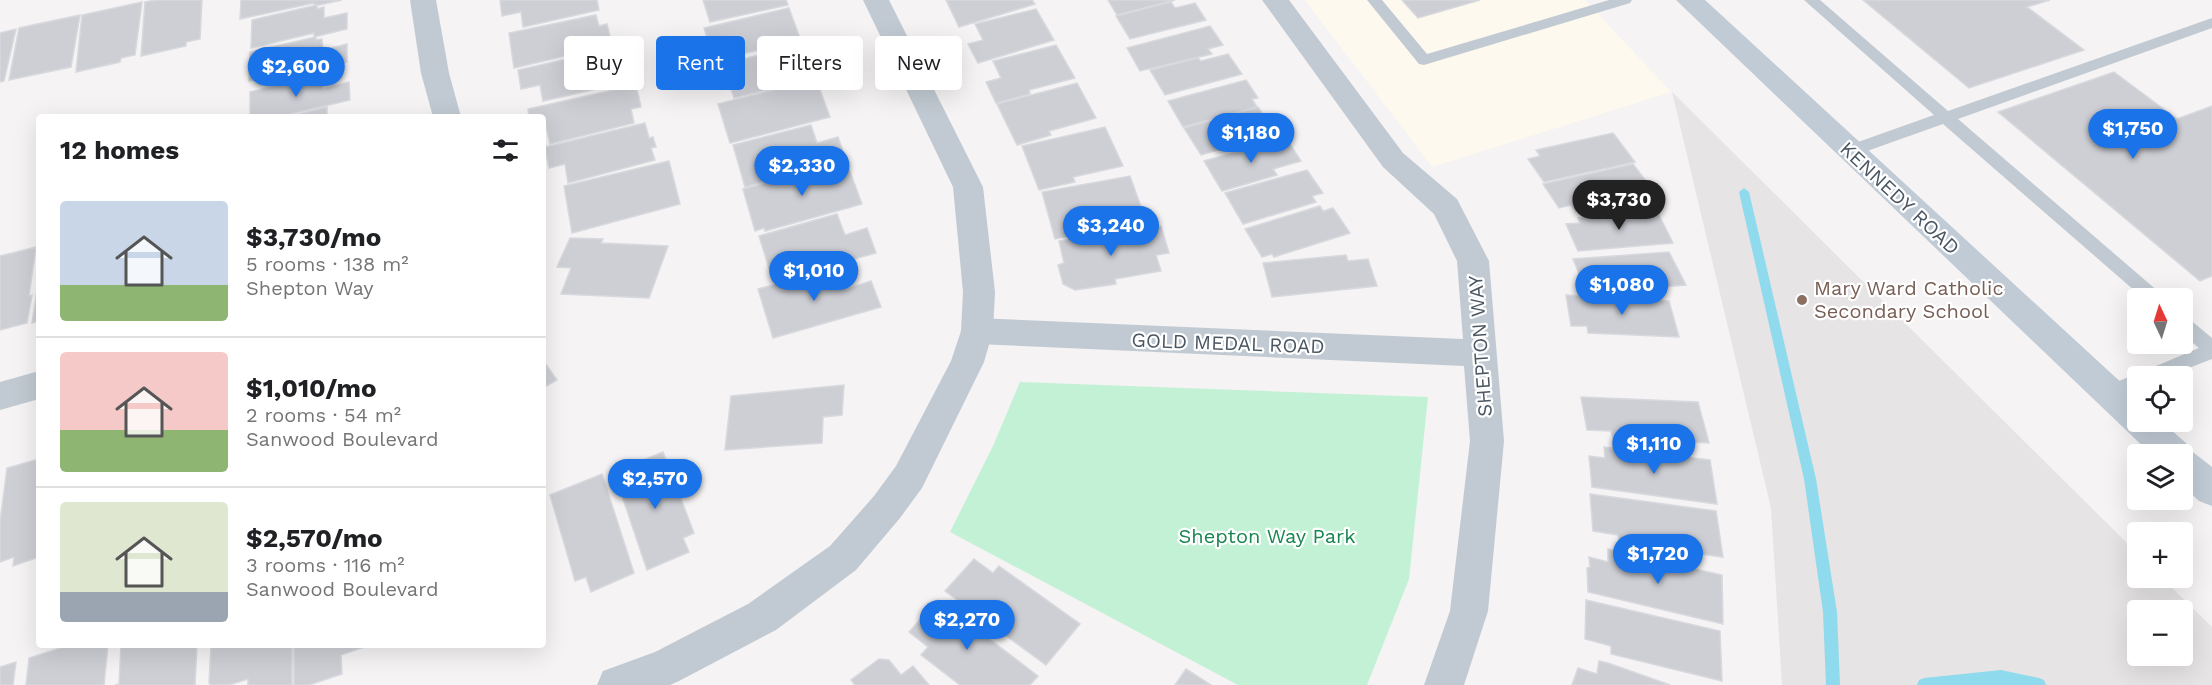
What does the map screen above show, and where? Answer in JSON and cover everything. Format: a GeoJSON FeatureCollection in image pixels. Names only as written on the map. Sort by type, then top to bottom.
{"type":"FeatureCollection","features":[{"type":"Feature","properties":{"kind":"main road","name":"KENNEDY ROAD"},"geometry":{"type":"LineString","coordinates":[[1689,0],[2127,410]]}},
{"type":"Feature","properties":{"kind":"main road","name":"KENNEDY ROAD"},"geometry":{"type":"LineString","coordinates":[[2150,432],[2163,444]]}},
{"type":"Feature","properties":{"kind":"main road"},"geometry":{"type":"LineString","coordinates":[[2193,472],[2212,490]]}},
{"type":"Feature","properties":{"kind":"street"},"geometry":{"type":"LineString","coordinates":[[423,0],[435,73],[446,114]]}},
{"type":"Feature","properties":{"kind":"street"},"geometry":{"type":"LineString","coordinates":[[617,685],[665,668],[762,617],[843,558],[887,507],[909,477],[967,362],[977,331],[979,292],[968,187],[876,0]]}},
{"type":"Feature","properties":{"kind":"street","name":"SHEPTON WAY"},"geometry":{"type":"LineString","coordinates":[[1275,0],[1393,160],[1446,207],[1473,261],[1487,441],[1469,611],[1444,685]]}},
{"type":"Feature","properties":{"kind":"street","name":"GOLD MEDAL ROAD"},"geometry":{"type":"LineString","coordinates":[[977,331],[1480,353]]}},
{"type":"Feature","properties":{"kind":"street"},"geometry":{"type":"LineString","coordinates":[[0,396],[36,386]]}},
{"type":"Feature","properties":{"kind":"lane"},"geometry":{"type":"LineString","coordinates":[[1374,0],[1424,60],[1625,0]]}},
{"type":"Feature","properties":{"kind":"lane"},"geometry":{"type":"LineString","coordinates":[[1812,0],[2143,288]]}},
{"type":"Feature","properties":{"kind":"lane"},"geometry":{"type":"LineString","coordinates":[[1850,151],[2212,23]]}},
{"type":"Feature","properties":{"kind":"lane"},"geometry":{"type":"LineString","coordinates":[[2174,366],[2212,350],[2193,333]]}},
{"type":"Feature","properties":{"kind":"lane"},"geometry":{"type":"LineString","coordinates":[[2109,393],[2127,386]]}},
{"type":"Feature","properties":{"kind":"shaded area"},"geometry":{"type":"Polygon","coordinates":[[[1305,0],[1585,0],[1671,92],[1432,167],[1305,0]]]}},
{"type":"Feature","properties":{"kind":"shaded area","name":"Mary Ward Catholic Secondary School"},"geometry":{"type":"Polygon","coordinates":[[[1672,92],[2127,543],[2127,588],[2172,588],[2184,600],[2127,600],[2127,666],[2193,666],[2193,608],[2212,627],[2212,685],[1782,685],[1771,508],[1672,92]]]}},
{"type":"Feature","properties":{"kind":"green space","name":"Shepton Way Park"},"geometry":{"type":"Polygon","coordinates":[[[1020,382],[1428,397],[1409,579],[1367,685],[1238,685],[950,532],[993,446],[1020,382]]]}},
{"type":"Feature","properties":{"kind":"building"},"geometry":{"type":"Polygon","coordinates":[[[202,0],[200,39],[186,42],[186,46],[141,56],[145,2],[202,0]]]}},
{"type":"Feature","properties":{"kind":"building"},"geometry":{"type":"Polygon","coordinates":[[[241,0],[342,0],[314,6],[314,3],[240,19],[241,0]]]}},
{"type":"Feature","properties":{"kind":"building"},"geometry":{"type":"Polygon","coordinates":[[[500,0],[597,0],[599,10],[523,27],[521,12],[502,16],[500,0]]]}},
{"type":"Feature","properties":{"kind":"building"},"geometry":{"type":"Polygon","coordinates":[[[703,0],[786,0],[788,5],[710,22],[703,0]]]}},
{"type":"Feature","properties":{"kind":"building"},"geometry":{"type":"Polygon","coordinates":[[[946,0],[1032,0],[1035,4],[959,27],[946,0]]]}},
{"type":"Feature","properties":{"kind":"building"},"geometry":{"type":"Polygon","coordinates":[[[1108,0],[1175,0],[1117,15],[1108,0]]]}},
{"type":"Feature","properties":{"kind":"building"},"geometry":{"type":"Polygon","coordinates":[[[1402,0],[1480,0],[1418,18],[1402,0]]]}},
{"type":"Feature","properties":{"kind":"building"},"geometry":{"type":"Polygon","coordinates":[[[1863,0],[2050,0],[2027,7],[2084,50],[1969,88],[1863,0]]]}},
{"type":"Feature","properties":{"kind":"building"},"geometry":{"type":"Polygon","coordinates":[[[142,2],[135,55],[121,58],[120,62],[76,72],[82,15],[142,2]]]}},
{"type":"Feature","properties":{"kind":"building"},"geometry":{"type":"Polygon","coordinates":[[[1171,2],[1175,8],[1195,3],[1206,20],[1130,39],[1116,16],[1171,2]]]}},
{"type":"Feature","properties":{"kind":"building"},"geometry":{"type":"Polygon","coordinates":[[[317,5],[317,9],[324,7],[324,18],[347,13],[347,29],[314,37],[314,33],[251,48],[252,20],[317,5]]]}},
{"type":"Feature","properties":{"kind":"building"},"geometry":{"type":"Polygon","coordinates":[[[789,8],[799,36],[757,36],[757,51],[745,53],[745,36],[706,36],[704,28],[789,8]]]}},
{"type":"Feature","properties":{"kind":"building"},"geometry":{"type":"Polygon","coordinates":[[[1036,9],[1054,40],[978,63],[968,44],[983,40],[975,24],[1036,9]]]}},
{"type":"Feature","properties":{"kind":"building"},"geometry":{"type":"Polygon","coordinates":[[[80,15],[71,67],[9,80],[19,28],[80,15]]]}},
{"type":"Feature","properties":{"kind":"building"},"geometry":{"type":"Polygon","coordinates":[[[596,15],[599,26],[607,24],[610,36],[564,36],[564,56],[514,68],[509,33],[596,15]]]}},
{"type":"Feature","properties":{"kind":"building"},"geometry":{"type":"Polygon","coordinates":[[[1210,26],[1223,45],[1208,49],[1212,54],[1140,71],[1127,48],[1210,26]]]}},
{"type":"Feature","properties":{"kind":"building"},"geometry":{"type":"Polygon","coordinates":[[[16,29],[4,81],[0,82],[0,33],[16,29]]]}},
{"type":"Feature","properties":{"kind":"building"},"geometry":{"type":"Polygon","coordinates":[[[316,37],[316,40],[322,39],[323,50],[347,44],[347,62],[249,81],[250,52],[316,37]]]}},
{"type":"Feature","properties":{"kind":"building"},"geometry":{"type":"Polygon","coordinates":[[[1056,45],[1075,78],[1029,90],[1030,94],[996,103],[986,82],[1001,78],[993,61],[1056,45]]]}},
{"type":"Feature","properties":{"kind":"building"},"geometry":{"type":"Polygon","coordinates":[[[1228,54],[1242,74],[1165,95],[1150,70],[1198,58],[1201,61],[1228,54]]]}},
{"type":"Feature","properties":{"kind":"building"},"geometry":{"type":"Polygon","coordinates":[[[757,56],[757,90],[767,90],[734,98],[731,90],[745,90],[745,58],[757,56]]]}},
{"type":"Feature","properties":{"kind":"building"},"geometry":{"type":"Polygon","coordinates":[[[564,60],[564,90],[592,90],[543,101],[540,85],[521,89],[518,70],[564,60]]]}},
{"type":"Feature","properties":{"kind":"building"},"geometry":{"type":"Polygon","coordinates":[[[2114,72],[2177,119],[2212,106],[2212,276],[2200,281],[1998,112],[2114,72]]]}},
{"type":"Feature","properties":{"kind":"building"},"geometry":{"type":"Polygon","coordinates":[[[322,75],[323,89],[349,82],[350,100],[291,114],[250,114],[250,92],[322,75]]]}},
{"type":"Feature","properties":{"kind":"building"},"geometry":{"type":"Polygon","coordinates":[[[1246,80],[1258,98],[1252,99],[1257,107],[1183,127],[1168,101],[1246,80]]]}},
{"type":"Feature","properties":{"kind":"building"},"geometry":{"type":"Polygon","coordinates":[[[1077,83],[1096,118],[1049,131],[1051,135],[1017,145],[997,104],[1077,83]]]}},
{"type":"Feature","properties":{"kind":"building"},"geometry":{"type":"Polygon","coordinates":[[[614,90],[637,90],[641,107],[631,109],[634,123],[550,144],[546,114],[529,114],[528,109],[614,90]]]}},
{"type":"Feature","properties":{"kind":"building"},"geometry":{"type":"Polygon","coordinates":[[[773,90],[820,90],[830,117],[730,143],[718,104],[773,90]]]}},
{"type":"Feature","properties":{"kind":"building"},"geometry":{"type":"Polygon","coordinates":[[[327,107],[327,114],[299,114],[327,107]]]}},
{"type":"Feature","properties":{"kind":"building"},"geometry":{"type":"Polygon","coordinates":[[[1258,107],[1264,116],[1270,114],[1282,132],[1201,155],[1184,128],[1258,107]]]}},
{"type":"Feature","properties":{"kind":"building"},"geometry":{"type":"Polygon","coordinates":[[[645,123],[649,138],[653,137],[656,147],[651,148],[655,160],[568,183],[565,164],[549,168],[546,147],[645,123]]]}},
{"type":"Feature","properties":{"kind":"building"},"geometry":{"type":"Polygon","coordinates":[[[811,125],[817,143],[838,137],[846,160],[745,187],[733,145],[811,125]]]}},
{"type":"Feature","properties":{"kind":"building"},"geometry":{"type":"Polygon","coordinates":[[[1105,127],[1123,166],[1073,177],[1075,182],[1039,190],[1022,146],[1105,127]]]}},
{"type":"Feature","properties":{"kind":"building"},"geometry":{"type":"Polygon","coordinates":[[[1613,133],[1635,162],[1544,182],[1528,159],[1540,156],[1536,150],[1613,133]]]}},
{"type":"Feature","properties":{"kind":"building"},"geometry":{"type":"Polygon","coordinates":[[[1286,138],[1301,161],[1273,169],[1277,175],[1222,191],[1204,161],[1286,138]]]}},
{"type":"Feature","properties":{"kind":"building"},"geometry":{"type":"Polygon","coordinates":[[[669,161],[680,204],[572,233],[564,186],[669,161]]]}},
{"type":"Feature","properties":{"kind":"building"},"geometry":{"type":"Polygon","coordinates":[[[846,161],[862,204],[765,231],[764,228],[755,231],[743,189],[846,161]]]}},
{"type":"Feature","properties":{"kind":"building"},"geometry":{"type":"Polygon","coordinates":[[[1633,164],[1655,193],[1576,212],[1571,205],[1559,208],[1543,184],[1633,164]]]}},
{"type":"Feature","properties":{"kind":"building"},"geometry":{"type":"Polygon","coordinates":[[[1307,170],[1323,193],[1312,196],[1316,202],[1243,224],[1225,193],[1307,170]]]}},
{"type":"Feature","properties":{"kind":"building"},"geometry":{"type":"Polygon","coordinates":[[[1130,176],[1145,218],[1092,228],[1093,232],[1055,239],[1042,192],[1130,176]]]}},
{"type":"Feature","properties":{"kind":"building"},"geometry":{"type":"Polygon","coordinates":[[[1320,206],[1323,211],[1333,208],[1350,233],[1274,257],[1272,254],[1262,257],[1245,229],[1320,206]]]}},
{"type":"Feature","properties":{"kind":"building"},"geometry":{"type":"Polygon","coordinates":[[[1657,211],[1673,243],[1578,251],[1566,224],[1580,223],[1578,218],[1657,211]]]}},
{"type":"Feature","properties":{"kind":"building"},"geometry":{"type":"Polygon","coordinates":[[[837,214],[845,235],[867,228],[876,253],[773,281],[759,236],[837,214]]]}},
{"type":"Feature","properties":{"kind":"building"},"geometry":{"type":"Polygon","coordinates":[[[1161,226],[1169,253],[1156,255],[1161,271],[1115,279],[1116,284],[1075,290],[1063,284],[1058,265],[1064,263],[1059,241],[1161,226]]]}},
{"type":"Feature","properties":{"kind":"building"},"geometry":{"type":"Polygon","coordinates":[[[570,238],[603,239],[601,243],[668,246],[649,298],[561,294],[571,268],[557,267],[570,238]]]}},
{"type":"Feature","properties":{"kind":"building"},"geometry":{"type":"Polygon","coordinates":[[[36,247],[27,323],[0,330],[0,256],[36,247]]]}},
{"type":"Feature","properties":{"kind":"building"},"geometry":{"type":"Polygon","coordinates":[[[1669,252],[1686,285],[1601,292],[1599,287],[1585,288],[1573,259],[1669,252]]]}},
{"type":"Feature","properties":{"kind":"building"},"geometry":{"type":"Polygon","coordinates":[[[1346,255],[1348,261],[1368,259],[1377,286],[1272,297],[1263,263],[1346,255]]]}},
{"type":"Feature","properties":{"kind":"building"},"geometry":{"type":"Polygon","coordinates":[[[839,267],[847,289],[871,281],[881,307],[773,338],[758,289],[839,267]]]}},
{"type":"Feature","properties":{"kind":"building"},"geometry":{"type":"Polygon","coordinates":[[[1566,295],[1669,301],[1679,337],[1588,333],[1587,326],[1571,326],[1566,295]]]}},
{"type":"Feature","properties":{"kind":"building"},"geometry":{"type":"Polygon","coordinates":[[[36,297],[36,322],[32,323],[36,297]]]}},
{"type":"Feature","properties":{"kind":"building"},"geometry":{"type":"Polygon","coordinates":[[[546,364],[557,380],[546,386],[546,364]]]}},
{"type":"Feature","properties":{"kind":"building"},"geometry":{"type":"Polygon","coordinates":[[[844,385],[842,415],[823,417],[822,443],[725,450],[731,396],[844,385]]]}},
{"type":"Feature","properties":{"kind":"building"},"geometry":{"type":"Polygon","coordinates":[[[1581,397],[1698,402],[1709,443],[1613,438],[1611,431],[1587,430],[1581,397]]]}},
{"type":"Feature","properties":{"kind":"building"},"geometry":{"type":"Polygon","coordinates":[[[1604,447],[1710,460],[1717,504],[1592,487],[1589,456],[1605,458],[1604,447]]]}},
{"type":"Feature","properties":{"kind":"building"},"geometry":{"type":"Polygon","coordinates":[[[663,452],[694,533],[683,538],[689,552],[647,570],[614,472],[663,452]]]}},
{"type":"Feature","properties":{"kind":"building"},"geometry":{"type":"Polygon","coordinates":[[[36,460],[36,558],[13,566],[14,557],[0,562],[0,522],[7,468],[36,460]]]}},
{"type":"Feature","properties":{"kind":"building"},"geometry":{"type":"Polygon","coordinates":[[[602,474],[634,573],[591,592],[586,577],[575,581],[550,495],[602,474]]]}},
{"type":"Feature","properties":{"kind":"building"},"geometry":{"type":"Polygon","coordinates":[[[1590,494],[1716,511],[1723,557],[1620,543],[1618,535],[1593,531],[1590,494]]]}},
{"type":"Feature","properties":{"kind":"building"},"geometry":{"type":"Polygon","coordinates":[[[1608,549],[1722,575],[1723,624],[1588,592],[1589,557],[1608,562],[1608,549]]]}},
{"type":"Feature","properties":{"kind":"building"},"geometry":{"type":"Polygon","coordinates":[[[974,559],[993,573],[999,566],[1080,624],[1046,665],[945,591],[974,559]]]}},
{"type":"Feature","properties":{"kind":"building"},"geometry":{"type":"Polygon","coordinates":[[[938,600],[1038,676],[1030,685],[960,685],[921,655],[928,647],[909,632],[938,600]]]}},
{"type":"Feature","properties":{"kind":"building"},"geometry":{"type":"Polygon","coordinates":[[[1586,600],[1720,631],[1722,681],[1611,654],[1611,646],[1585,639],[1586,600]]]}},
{"type":"Feature","properties":{"kind":"building"},"geometry":{"type":"Polygon","coordinates":[[[61,648],[108,648],[104,685],[26,685],[29,658],[61,648]]]}},
{"type":"Feature","properties":{"kind":"building"},"geometry":{"type":"Polygon","coordinates":[[[121,648],[197,648],[195,685],[115,685],[119,684],[121,648]]]}},
{"type":"Feature","properties":{"kind":"building"},"geometry":{"type":"Polygon","coordinates":[[[211,648],[292,648],[292,685],[248,685],[248,679],[232,684],[211,685],[209,683],[211,648]]]}},
{"type":"Feature","properties":{"kind":"building"},"geometry":{"type":"Polygon","coordinates":[[[294,648],[361,648],[341,655],[342,674],[309,685],[294,685],[294,648]]]}},
{"type":"Feature","properties":{"kind":"building"},"geometry":{"type":"Polygon","coordinates":[[[879,659],[889,660],[901,675],[913,666],[929,685],[855,685],[851,680],[879,659]]]}},
{"type":"Feature","properties":{"kind":"building"},"geometry":{"type":"Polygon","coordinates":[[[1599,661],[1670,685],[1572,685],[1578,668],[1597,674],[1599,661]]]}},
{"type":"Feature","properties":{"kind":"building"},"geometry":{"type":"Polygon","coordinates":[[[16,662],[13,685],[0,685],[0,667],[16,662]]]}},
{"type":"Feature","properties":{"kind":"building"},"geometry":{"type":"Polygon","coordinates":[[[1186,669],[1211,685],[1175,685],[1186,669]]]}},
{"type":"Feature","properties":{"kind":"waterway"},"geometry":{"type":"LineString","coordinates":[[1744,192],[1810,479],[1830,612],[1833,685]]}},
{"type":"Feature","properties":{"kind":"waterway"},"geometry":{"type":"LineString","coordinates":[[1924,685],[2001,677],[2039,685]]}},
{"type":"Feature","properties":{"kind":"place","name":"Mary Ward Catholic Secondary School"},"geometry":{"type":"Point","coordinates":[1802,300]}}]}
